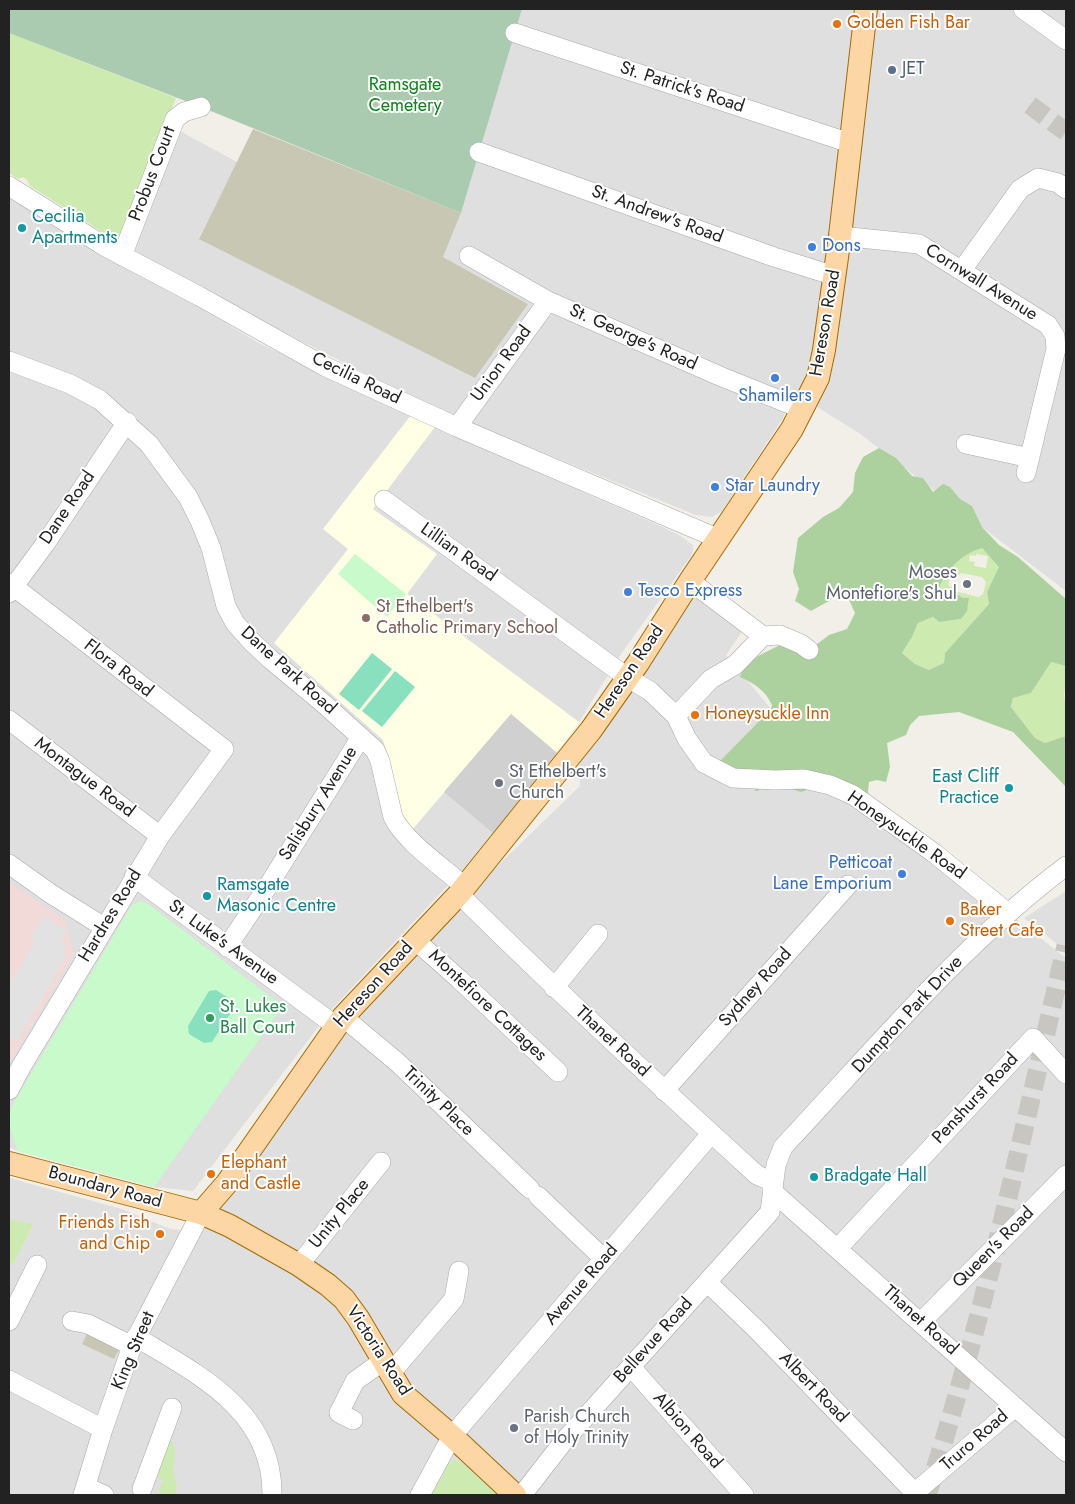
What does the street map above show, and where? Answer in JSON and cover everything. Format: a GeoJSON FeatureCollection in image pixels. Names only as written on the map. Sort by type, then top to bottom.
{"type":"FeatureCollection","features":[{"type":"Feature","properties":{"kind":"main road","name":"Hereson Road"},"geometry":{"type":"LineString","coordinates":[[201,1213],[227,1183],[340,1022],[462,890],[591,730],[628,678],[690,581],[792,429],[818,378],[824,350],[840,236],[864,9]]}},
{"type":"Feature","properties":{"kind":"main road","name":"Boundary Road"},"geometry":{"type":"LineString","coordinates":[[9,1163],[201,1213]]}},
{"type":"Feature","properties":{"kind":"main road","name":"Victoria Road"},"geometry":{"type":"LineString","coordinates":[[201,1213],[230,1226],[299,1265],[328,1285],[344,1300],[358,1318],[403,1394],[452,1436],[515,1495]]}},
{"type":"Feature","properties":{"kind":"street"},"geometry":{"type":"LineString","coordinates":[[1023,9],[1066,40]]}},
{"type":"Feature","properties":{"kind":"street","name":"St. Patrick's Road"},"geometry":{"type":"LineString","coordinates":[[515,33],[850,143]]}},
{"type":"Feature","properties":{"kind":"street","name":"Probus Court"},"geometry":{"type":"LineString","coordinates":[[122,256],[175,119],[184,112],[200,107]]}},
{"type":"Feature","properties":{"kind":"street","name":"St. Andrew's Road"},"geometry":{"type":"LineString","coordinates":[[479,152],[774,257],[835,276]]}},
{"type":"Feature","properties":{"kind":"street"},"geometry":{"type":"LineString","coordinates":[[962,270],[1020,189],[1038,178],[1058,184],[1066,189]]}},
{"type":"Feature","properties":{"kind":"street","name":"Cecilia Road"},"geometry":{"type":"LineString","coordinates":[[9,186],[122,256],[199,296],[324,366],[457,427],[719,539]]}},
{"type":"Feature","properties":{"kind":"street","name":"Cornwall Avenue"},"geometry":{"type":"LineString","coordinates":[[840,236],[919,244],[1048,325],[1055,336],[1056,349],[1028,466],[966,444]]}},
{"type":"Feature","properties":{"kind":"street","name":"St. George's Road"},"geometry":{"type":"LineString","coordinates":[[469,256],[548,301],[722,377],[802,409]]}},
{"type":"Feature","properties":{"kind":"street","name":"Union Road"},"geometry":{"type":"LineString","coordinates":[[457,427],[548,301]]}},
{"type":"Feature","properties":{"kind":"street","name":"Dane Park Road"},"geometry":{"type":"LineString","coordinates":[[9,361],[70,384],[100,400],[127,422],[149,444],[188,498],[211,548],[226,606],[236,622],[250,640],[270,659],[375,750],[380,761],[393,817],[397,825],[462,890]]}},
{"type":"Feature","properties":{"kind":"street","name":"Dane Road"},"geometry":{"type":"LineString","coordinates":[[10,588],[45,544],[127,422]]}},
{"type":"Feature","properties":{"kind":"street","name":"Lillian Road"},"geometry":{"type":"LineString","coordinates":[[384,500],[628,678]]}},
{"type":"Feature","properties":{"kind":"street"},"geometry":{"type":"LineString","coordinates":[[690,581],[763,636],[780,635],[801,644],[809,650]]}},
{"type":"Feature","properties":{"kind":"street","name":"Flora Road"},"geometry":{"type":"LineString","coordinates":[[10,588],[224,749]]}},
{"type":"Feature","properties":{"kind":"street"},"geometry":{"type":"LineString","coordinates":[[676,716],[711,679],[736,665],[763,636]]}},
{"type":"Feature","properties":{"kind":"street","name":"Honeysuckle Road"},"geometry":{"type":"LineString","coordinates":[[628,678],[650,690],[676,716],[687,739],[704,763],[733,778],[804,779],[830,785],[853,795],[934,853],[1008,913]]}},
{"type":"Feature","properties":{"kind":"street","name":"Montague Road"},"geometry":{"type":"LineString","coordinates":[[9,720],[160,836]]}},
{"type":"Feature","properties":{"kind":"street","name":"Salisbury Avenue"},"geometry":{"type":"LineString","coordinates":[[227,947],[268,886],[361,737]]}},
{"type":"Feature","properties":{"kind":"street","name":"Hardres Road"},"geometry":{"type":"LineString","coordinates":[[9,1090],[134,877],[160,836],[224,749]]}},
{"type":"Feature","properties":{"kind":"street"},"geometry":{"type":"LineString","coordinates":[[9,864],[51,894],[104,927]]}},
{"type":"Feature","properties":{"kind":"street","name":"Dumpton Park Drive"},"geometry":{"type":"LineString","coordinates":[[773,1186],[776,1165],[784,1147],[942,976],[1008,913],[1034,890],[1066,866]]}},
{"type":"Feature","properties":{"kind":"street","name":"St. Luke's Avenue"},"geometry":{"type":"LineString","coordinates":[[134,877],[227,947],[340,1022]]}},
{"type":"Feature","properties":{"kind":"street","name":"Sydney Road"},"geometry":{"type":"LineString","coordinates":[[664,1091],[848,884]]}},
{"type":"Feature","properties":{"kind":"street","name":"Thanet Road"},"geometry":{"type":"LineString","coordinates":[[462,890],[554,988],[664,1091],[757,1175],[773,1186],[838,1248],[1066,1452]]}},
{"type":"Feature","properties":{"kind":"street"},"geometry":{"type":"LineString","coordinates":[[554,988],[597,933]]}},
{"type":"Feature","properties":{"kind":"street","name":"Montefiore Cottages"},"geometry":{"type":"LineString","coordinates":[[415,940],[460,979],[558,1072]]}},
{"type":"Feature","properties":{"kind":"street","name":"Trinity Place"},"geometry":{"type":"LineString","coordinates":[[340,1022],[397,1062],[604,1259]]}},
{"type":"Feature","properties":{"kind":"street","name":"Penshurst Road"},"geometry":{"type":"LineString","coordinates":[[838,1248],[1033,1038],[1066,1074]]}},
{"type":"Feature","properties":{"kind":"street","name":"Avenue Road"},"geometry":{"type":"LineString","coordinates":[[420,1495],[452,1436],[711,1134]]}},
{"type":"Feature","properties":{"kind":"street","name":"Unity Place"},"geometry":{"type":"LineString","coordinates":[[299,1265],[382,1162]]}},
{"type":"Feature","properties":{"kind":"street","name":"Queen's Road"},"geometry":{"type":"LineString","coordinates":[[921,1322],[1066,1174]]}},
{"type":"Feature","properties":{"kind":"street","name":"Bellevue Road"},"geometry":{"type":"LineString","coordinates":[[522,1495],[564,1441],[770,1212],[773,1186]]}},
{"type":"Feature","properties":{"kind":"street","name":"King Street"},"geometry":{"type":"LineString","coordinates":[[85,1491],[103,1429],[134,1342],[201,1213]]}},
{"type":"Feature","properties":{"kind":"street"},"geometry":{"type":"LineString","coordinates":[[9,1321],[16,1289],[37,1265]]}},
{"type":"Feature","properties":{"kind":"street"},"geometry":{"type":"LineString","coordinates":[[353,1420],[339,1413],[355,1381],[387,1368],[454,1299],[459,1271]]}},
{"type":"Feature","properties":{"kind":"street","name":"Albert Road"},"geometry":{"type":"LineString","coordinates":[[707,1282],[756,1329],[914,1494]]}},
{"type":"Feature","properties":{"kind":"street"},"geometry":{"type":"LineString","coordinates":[[72,1321],[88,1324],[134,1342],[187,1368],[212,1386],[245,1416],[256,1431],[266,1452],[272,1476],[272,1495]]}},
{"type":"Feature","properties":{"kind":"street","name":"Albion Road"},"geometry":{"type":"LineString","coordinates":[[631,1367],[744,1495]]}},
{"type":"Feature","properties":{"kind":"street"},"geometry":{"type":"LineString","coordinates":[[9,1380],[103,1429]]}},
{"type":"Feature","properties":{"kind":"street","name":"Truro Road"},"geometry":{"type":"LineString","coordinates":[[914,1494],[1015,1407]]}},
{"type":"Feature","properties":{"kind":"street"},"geometry":{"type":"LineString","coordinates":[[142,1489],[172,1408]]}},
{"type":"Feature","properties":{"kind":"street"},"geometry":{"type":"LineString","coordinates":[[85,1491],[104,1495]]}},
{"type":"Feature","properties":{"kind":"shaded area"},"geometry":{"type":"Polygon","coordinates":[[[522,9],[1066,9],[1066,591],[859,433],[793,392],[783,418],[722,511],[712,517],[696,515],[431,407],[201,290],[131,250],[176,129],[237,162],[199,238],[528,304],[443,257],[461,213],[522,9]]]}},
{"type":"Feature","properties":{"kind":"shaded area"},"geometry":{"type":"Polygon","coordinates":[[[253,129],[461,213],[443,257],[528,304],[475,378],[199,239],[253,129]]]}},
{"type":"Feature","properties":{"kind":"shaded area"},"geometry":{"type":"Polygon","coordinates":[[[9,194],[259,343],[440,430],[656,524],[679,535],[693,545],[691,556],[621,654],[579,722],[557,753],[464,868],[332,1009],[193,1191],[154,1187],[9,1147],[9,194]]]}},
{"type":"Feature","properties":{"kind":"shaded area","name":"St Ethelbert's Catholic Primary School"},"geometry":{"type":"Polygon","coordinates":[[[411,415],[435,427],[373,509],[437,554],[407,594],[579,722],[557,753],[511,714],[412,830],[404,819],[383,740],[274,643],[348,549],[323,529],[411,415]]]}},
{"type":"Feature","properties":{"kind":"shaded area"},"geometry":{"type":"Polygon","coordinates":[[[693,587],[745,627],[726,655],[771,709],[717,764],[854,789],[1000,893],[1017,920],[1066,958],[1066,1495],[9,1495],[9,1178],[122,1209],[170,1229],[198,1231],[355,1014],[452,910],[580,786],[579,755],[693,587]]]}},
{"type":"Feature","properties":{"kind":"shaded area"},"geometry":{"type":"Polygon","coordinates":[[[511,714],[557,753],[493,833],[444,792],[511,714]]]}},
{"type":"Feature","properties":{"kind":"shaded area"},"geometry":{"type":"Polygon","coordinates":[[[9,882],[65,920],[74,954],[9,1064],[9,882]]]}},
{"type":"Feature","properties":{"kind":"shaded area"},"geometry":{"type":"Polygon","coordinates":[[[1066,891],[1066,951],[1024,918],[1066,891]]]}},
{"type":"Feature","properties":{"kind":"shaded area"},"geometry":{"type":"Polygon","coordinates":[[[43,916],[67,930],[61,940],[67,944],[62,953],[67,956],[57,970],[58,972],[46,989],[17,1041],[9,1037],[9,985],[35,941],[30,937],[43,916]]]}},
{"type":"Feature","properties":{"kind":"shaded area"},"geometry":{"type":"Polygon","coordinates":[[[89,1330],[121,1345],[114,1359],[82,1344],[89,1330]]]}},
{"type":"Feature","properties":{"kind":"green space","name":"Ramsgate Cemetery"},"geometry":{"type":"Polygon","coordinates":[[[9,9],[522,9],[461,213],[201,107],[9,33],[9,9]]]}},
{"type":"Feature","properties":{"kind":"green space"},"geometry":{"type":"Polygon","coordinates":[[[9,33],[176,98],[118,242],[30,186],[23,177],[18,179],[9,173],[9,33]]]}},
{"type":"Feature","properties":{"kind":"green space"},"geometry":{"type":"Polygon","coordinates":[[[879,448],[896,458],[912,476],[923,478],[933,492],[943,484],[950,487],[960,499],[972,506],[982,527],[999,545],[1018,557],[1066,599],[1066,666],[1051,662],[1031,693],[1013,698],[1011,707],[1035,738],[1045,743],[1066,736],[1066,787],[1013,732],[959,712],[919,716],[910,725],[906,735],[887,743],[890,767],[886,782],[877,780],[869,782],[868,792],[872,804],[810,789],[801,792],[788,788],[761,787],[758,791],[755,791],[755,784],[717,764],[771,709],[772,705],[763,691],[740,677],[743,669],[758,656],[782,644],[816,645],[829,635],[847,629],[855,613],[846,593],[840,591],[829,601],[811,611],[795,601],[799,589],[793,572],[798,538],[823,517],[839,508],[853,492],[855,473],[863,457],[879,448]],[[982,548],[966,555],[954,565],[944,578],[937,593],[952,591],[963,598],[969,598],[967,611],[961,619],[939,622],[933,617],[918,623],[902,653],[915,664],[929,670],[944,663],[945,653],[989,604],[987,592],[999,567],[982,548]]]}},
{"type":"Feature","properties":{"kind":"green space"},"geometry":{"type":"Polygon","coordinates":[[[982,548],[1000,567],[987,592],[989,604],[945,653],[944,663],[929,670],[915,664],[902,653],[918,623],[933,617],[939,622],[961,619],[963,598],[952,591],[937,594],[944,579],[954,565],[974,551],[982,548]],[[976,554],[976,556],[970,555],[969,561],[975,562],[974,566],[986,568],[988,556],[976,554]],[[961,573],[958,576],[950,575],[948,586],[956,588],[958,592],[978,597],[983,594],[986,582],[982,577],[961,573]]]}},
{"type":"Feature","properties":{"kind":"green space"},"geometry":{"type":"Polygon","coordinates":[[[355,554],[406,594],[387,617],[338,574],[355,554]]]}},
{"type":"Feature","properties":{"kind":"green space"},"geometry":{"type":"Polygon","coordinates":[[[372,653],[392,669],[359,710],[339,694],[372,653]]]}},
{"type":"Feature","properties":{"kind":"green space"},"geometry":{"type":"Polygon","coordinates":[[[1051,661],[1066,666],[1064,694],[1066,736],[1045,743],[1035,738],[1011,707],[1013,698],[1031,693],[1051,661]]]}},
{"type":"Feature","properties":{"kind":"green space"},"geometry":{"type":"Polygon","coordinates":[[[395,671],[415,687],[382,727],[362,711],[395,671]]]}},
{"type":"Feature","properties":{"kind":"green space"},"geometry":{"type":"Polygon","coordinates":[[[140,901],[148,904],[283,1006],[154,1187],[18,1151],[9,1122],[13,1104],[132,905],[140,901]]]}},
{"type":"Feature","properties":{"kind":"green space","name":"St. Lukes Ball Court"},"geometry":{"type":"Polygon","coordinates":[[[216,990],[232,1000],[234,1008],[212,1042],[204,1043],[189,1034],[188,1026],[209,991],[216,990]]]}},
{"type":"Feature","properties":{"kind":"green space"},"geometry":{"type":"Polygon","coordinates":[[[9,1219],[33,1224],[13,1265],[9,1263],[9,1219]]]}},
{"type":"Feature","properties":{"kind":"green space"},"geometry":{"type":"Polygon","coordinates":[[[166,1436],[173,1443],[175,1451],[173,1470],[177,1488],[174,1495],[158,1492],[163,1480],[151,1475],[166,1436]]]}},
{"type":"Feature","properties":{"kind":"green space"},"geometry":{"type":"Polygon","coordinates":[[[455,1460],[461,1462],[497,1495],[432,1495],[449,1462],[455,1460]]]}},
{"type":"Feature","properties":{"kind":"tunnel"},"geometry":{"type":"LineString","coordinates":[[1030,105],[1066,132]]}},
{"type":"Feature","properties":{"kind":"tunnel"},"geometry":{"type":"LineString","coordinates":[[927,1495],[948,1427],[985,1291],[1066,946]]}},
{"type":"Feature","properties":{"kind":"place","name":"Golden Fish Bar"},"geometry":{"type":"Point","coordinates":[837,24]}},
{"type":"Feature","properties":{"kind":"place","name":"JET"},"geometry":{"type":"Point","coordinates":[892,70]}},
{"type":"Feature","properties":{"kind":"place","name":"Cecilia Apartments"},"geometry":{"type":"Point","coordinates":[22,228]}},
{"type":"Feature","properties":{"kind":"place","name":"Dons"},"geometry":{"type":"Point","coordinates":[812,247]}},
{"type":"Feature","properties":{"kind":"place","name":"Shamilers"},"geometry":{"type":"Point","coordinates":[775,378]}},
{"type":"Feature","properties":{"kind":"place","name":"Star Laundry"},"geometry":{"type":"Point","coordinates":[715,487]}},
{"type":"Feature","properties":{"kind":"place","name":"Moses Montefiore's Shul"},"geometry":{"type":"Point","coordinates":[967,584]}},
{"type":"Feature","properties":{"kind":"place","name":"Tesco Express"},"geometry":{"type":"Point","coordinates":[628,592]}},
{"type":"Feature","properties":{"kind":"place","name":"St Ethelbert's Catholic Primary School"},"geometry":{"type":"Point","coordinates":[366,618]}},
{"type":"Feature","properties":{"kind":"place","name":"Honeysuckle Inn"},"geometry":{"type":"Point","coordinates":[695,715]}},
{"type":"Feature","properties":{"kind":"place","name":"St Ethelbert's Church"},"geometry":{"type":"Point","coordinates":[499,783]}},
{"type":"Feature","properties":{"kind":"place","name":"East Cliff Practice"},"geometry":{"type":"Point","coordinates":[1009,788]}},
{"type":"Feature","properties":{"kind":"place","name":"Petticoat Lane Emporium"},"geometry":{"type":"Point","coordinates":[902,874]}},
{"type":"Feature","properties":{"kind":"place","name":"Ramsgate Masonic Centre"},"geometry":{"type":"Point","coordinates":[207,896]}},
{"type":"Feature","properties":{"kind":"place","name":"Baker Street Cafe"},"geometry":{"type":"Point","coordinates":[950,921]}},
{"type":"Feature","properties":{"kind":"place","name":"St. Lukes Ball Court"},"geometry":{"type":"Point","coordinates":[210,1018]}},
{"type":"Feature","properties":{"kind":"place","name":"Elephant and Castle"},"geometry":{"type":"Point","coordinates":[211,1174]}},
{"type":"Feature","properties":{"kind":"place","name":"Bradgate Hall"},"geometry":{"type":"Point","coordinates":[814,1177]}},
{"type":"Feature","properties":{"kind":"place","name":"Friends Fish and Chip"},"geometry":{"type":"Point","coordinates":[160,1234]}},
{"type":"Feature","properties":{"kind":"place","name":"Parish Church of Holy Trinity"},"geometry":{"type":"Point","coordinates":[514,1428]}}]}
